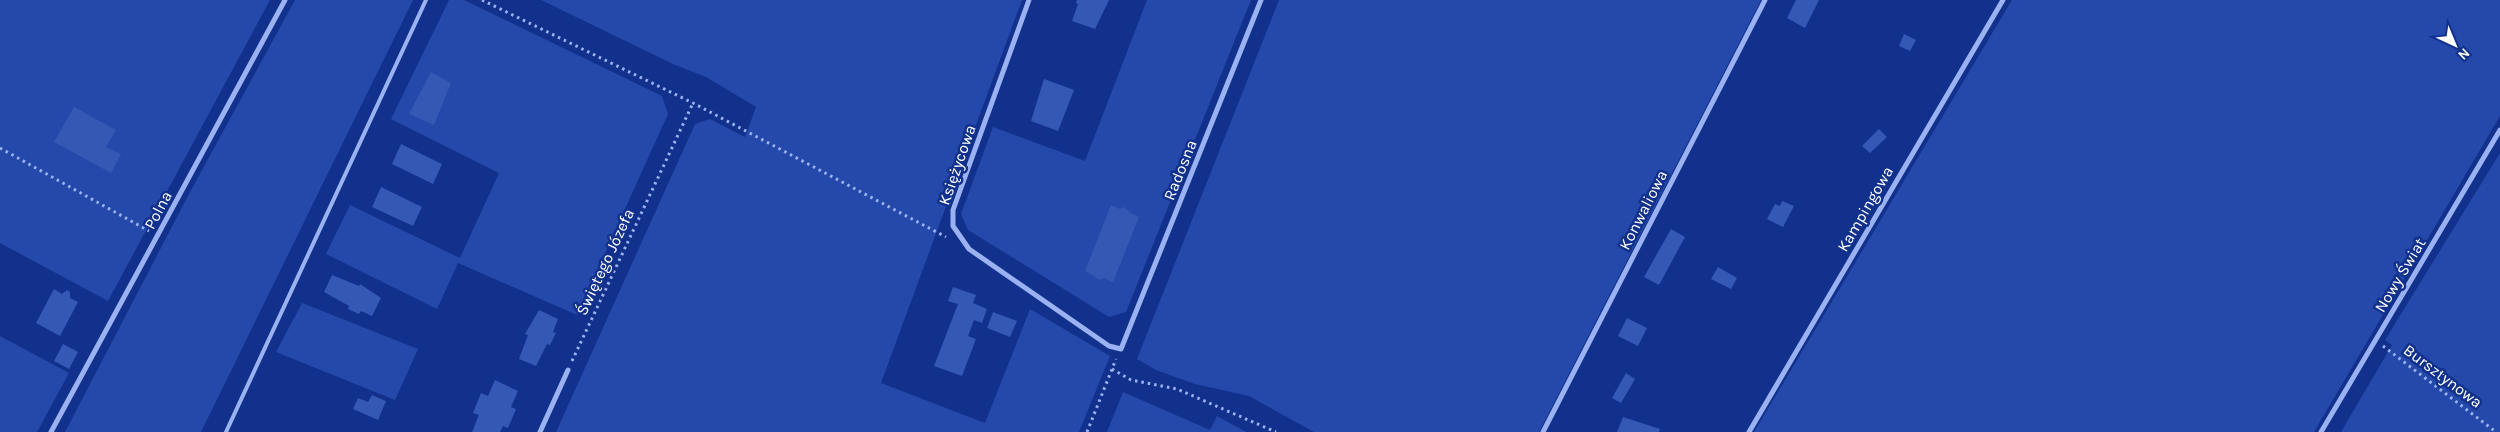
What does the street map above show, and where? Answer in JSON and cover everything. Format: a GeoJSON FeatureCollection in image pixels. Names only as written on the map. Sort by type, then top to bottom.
{"type":"FeatureCollection","features":[{"type":"Feature","properties":{"kind":"street","name":"Polna"},"geometry":{"type":"LineString","coordinates":[[51,432],[285,0]]}},
{"type":"Feature","properties":{"kind":"street","name":"Księżycowa"},"geometry":{"type":"LineString","coordinates":[[1029,0],[953,210],[953,226],[969,249],[1108,346],[1120,349]]}},
{"type":"Feature","properties":{"kind":"street","name":"Radosna"},"geometry":{"type":"LineString","coordinates":[[1120,349],[1261,0]]}},
{"type":"Feature","properties":{"kind":"street","name":"Konwaliowa"},"geometry":{"type":"LineString","coordinates":[[1543,432],[1765,0]]}},
{"type":"Feature","properties":{"kind":"street","name":"Kampingowa"},"geometry":{"type":"LineString","coordinates":[[1749,432],[2003,0]]}},
{"type":"Feature","properties":{"kind":"street","name":"Nowy Świat"},"geometry":{"type":"LineString","coordinates":[[2321,432],[2500,130]]}},
{"type":"Feature","properties":{"kind":"street"},"geometry":{"type":"LineString","coordinates":[[540,432],[568,370]]}},
{"type":"Feature","properties":{"kind":"lane"},"geometry":{"type":"LineString","coordinates":[[226,432],[366,134],[426,0]]}},
{"type":"Feature","properties":{"kind":"path"},"geometry":{"type":"LineString","coordinates":[[482,0],[693,103],[969,249]]}},
{"type":"Feature","properties":{"kind":"path","name":"Świętego Józefa"},"geometry":{"type":"LineString","coordinates":[[568,370],[693,103]]}},
{"type":"Feature","properties":{"kind":"path"},"geometry":{"type":"LineString","coordinates":[[0,148],[158,236]]}},
{"type":"Feature","properties":{"kind":"path","name":"Bursztynowa"},"geometry":{"type":"LineString","coordinates":[[2375,340],[2496,432]]}},
{"type":"Feature","properties":{"kind":"path"},"geometry":{"type":"LineString","coordinates":[[1086,432],[1120,349]]}},
{"type":"Feature","properties":{"kind":"path"},"geometry":{"type":"LineString","coordinates":[[1112,370],[1131,380],[1177,389],[1276,432]]}},
{"type":"Feature","properties":{"kind":"shaded area"},"geometry":{"type":"Polygon","coordinates":[[[0,0],[270,0],[108,301],[0,243],[0,0]]]}},
{"type":"Feature","properties":{"kind":"shaded area"},"geometry":{"type":"Polygon","coordinates":[[[295,0],[413,0],[201,432],[65,432],[190,192],[295,0]]]}},
{"type":"Feature","properties":{"kind":"shaded area"},"geometry":{"type":"Polygon","coordinates":[[[449,0],[464,0],[662,96],[668,114],[577,315],[458,263],[437,309],[326,254],[350,205],[460,258],[499,173],[391,119],[449,0]]]}},
{"type":"Feature","properties":{"kind":"shaded area"},"geometry":{"type":"Polygon","coordinates":[[[541,0],[1022,0],[881,383],[985,423],[1030,309],[1110,356],[1079,432],[556,432],[695,124],[710,119],[745,137],[756,107],[706,77],[673,64],[541,0]]]}},
{"type":"Feature","properties":{"kind":"shaded area"},"geometry":{"type":"Polygon","coordinates":[[[1147,0],[1251,0],[1126,312],[1109,317],[968,230],[961,214],[993,127],[1085,161],[1147,0]]]}},
{"type":"Feature","properties":{"kind":"shaded area"},"geometry":{"type":"Polygon","coordinates":[[[1279,0],[1761,0],[1539,432],[1314,432],[1249,396],[1195,384],[1156,370],[1137,359],[1279,0]]]}},
{"type":"Feature","properties":{"kind":"shaded area"},"geometry":{"type":"Polygon","coordinates":[[[2012,0],[2500,0],[2500,116],[2314,432],[1754,432],[2012,0]]]}},
{"type":"Feature","properties":{"kind":"shaded area"},"geometry":{"type":"Polygon","coordinates":[[[2500,153],[2500,432],[2341,432],[2392,345],[2385,340],[2500,153]]]}},
{"type":"Feature","properties":{"kind":"shaded area"},"geometry":{"type":"Polygon","coordinates":[[[302,303],[418,349],[395,400],[276,352],[302,303]]]}},
{"type":"Feature","properties":{"kind":"shaded area"},"geometry":{"type":"Polygon","coordinates":[[[0,336],[69,373],[37,432],[0,432],[0,336]]]}},
{"type":"Feature","properties":{"kind":"shaded area"},"geometry":{"type":"Polygon","coordinates":[[[1123,392],[1210,430],[1217,416],[1246,432],[1107,432],[1123,392]]]}},
{"type":"Feature","properties":{"kind":"building"},"geometry":{"type":"Polygon","coordinates":[[[1077,0],[1109,0],[1095,29],[1072,21],[1078,4],[1076,3],[1077,0]]]}},
{"type":"Feature","properties":{"kind":"building"},"geometry":{"type":"Polygon","coordinates":[[[1796,0],[1819,0],[1805,28],[1787,18],[1796,0]]]}},
{"type":"Feature","properties":{"kind":"building"},"geometry":{"type":"Polygon","coordinates":[[[1904,34],[1916,40],[1910,51],[1899,46],[1904,34]]]}},
{"type":"Feature","properties":{"kind":"building"},"geometry":{"type":"Polygon","coordinates":[[[431,72],[451,83],[434,125],[409,114],[431,72]]]}},
{"type":"Feature","properties":{"kind":"building"},"geometry":{"type":"Polygon","coordinates":[[[1044,79],[1074,90],[1058,131],[1031,121],[1044,79]]]}},
{"type":"Feature","properties":{"kind":"building"},"geometry":{"type":"Polygon","coordinates":[[[74,107],[116,130],[106,147],[121,154],[111,173],[54,142],[74,107]]]}},
{"type":"Feature","properties":{"kind":"building"},"geometry":{"type":"Polygon","coordinates":[[[1879,129],[1887,137],[1870,153],[1862,146],[1879,129]]]}},
{"type":"Feature","properties":{"kind":"building"},"geometry":{"type":"Polygon","coordinates":[[[401,144],[442,164],[433,184],[392,164],[401,144]]]}},
{"type":"Feature","properties":{"kind":"building"},"geometry":{"type":"Polygon","coordinates":[[[381,187],[422,207],[413,226],[372,207],[381,187]]]}},
{"type":"Feature","properties":{"kind":"building"},"geometry":{"type":"Polygon","coordinates":[[[1782,201],[1794,206],[1783,227],[1767,219],[1775,204],[1780,206],[1782,201]]]}},
{"type":"Feature","properties":{"kind":"building"},"geometry":{"type":"Polygon","coordinates":[[[1111,205],[1120,209],[1124,207],[1130,213],[1139,217],[1113,282],[1104,278],[1100,280],[1085,271],[1111,205]]]}},
{"type":"Feature","properties":{"kind":"building"},"geometry":{"type":"Polygon","coordinates":[[[1671,229],[1685,237],[1659,285],[1644,277],[1671,229]]]}},
{"type":"Feature","properties":{"kind":"building"},"geometry":{"type":"Polygon","coordinates":[[[1718,267],[1737,278],[1731,289],[1711,279],[1718,267]]]}},
{"type":"Feature","properties":{"kind":"building"},"geometry":{"type":"Polygon","coordinates":[[[332,275],[359,286],[360,284],[381,298],[372,316],[361,311],[359,314],[348,309],[349,306],[324,292],[332,275]]]}},
{"type":"Feature","properties":{"kind":"building"},"geometry":{"type":"Polygon","coordinates":[[[953,287],[976,295],[973,303],[987,309],[982,323],[974,320],[968,336],[976,339],[962,376],[934,366],[958,304],[948,301],[953,287]]]}},
{"type":"Feature","properties":{"kind":"building"},"geometry":{"type":"Polygon","coordinates":[[[54,289],[62,294],[67,290],[70,292],[70,298],[78,302],[60,336],[36,323],[54,289]]]}},
{"type":"Feature","properties":{"kind":"building"},"geometry":{"type":"Polygon","coordinates":[[[539,310],[558,319],[553,332],[556,333],[550,345],[547,344],[536,366],[519,359],[528,335],[525,334],[539,310]]]}},
{"type":"Feature","properties":{"kind":"building"},"geometry":{"type":"Polygon","coordinates":[[[993,312],[1017,321],[1010,337],[987,328],[993,312]]]}},
{"type":"Feature","properties":{"kind":"building"},"geometry":{"type":"Polygon","coordinates":[[[1627,318],[1647,328],[1638,346],[1618,336],[1627,318]]]}},
{"type":"Feature","properties":{"kind":"building"},"geometry":{"type":"Polygon","coordinates":[[[63,344],[78,352],[69,369],[54,361],[63,344]]]}},
{"type":"Feature","properties":{"kind":"building"},"geometry":{"type":"Polygon","coordinates":[[[1626,373],[1635,379],[1621,403],[1612,398],[1626,373]]]}},
{"type":"Feature","properties":{"kind":"building"},"geometry":{"type":"Polygon","coordinates":[[[495,380],[518,391],[511,407],[516,409],[508,428],[503,426],[500,432],[472,432],[479,415],[473,413],[481,393],[488,396],[495,380]]]}},
{"type":"Feature","properties":{"kind":"building"},"geometry":{"type":"Polygon","coordinates":[[[372,395],[386,401],[378,420],[353,409],[358,398],[368,402],[372,395]]]}},
{"type":"Feature","properties":{"kind":"building"},"geometry":{"type":"Polygon","coordinates":[[[1623,417],[1660,429],[1659,432],[1617,432],[1623,417]]]}}]}
